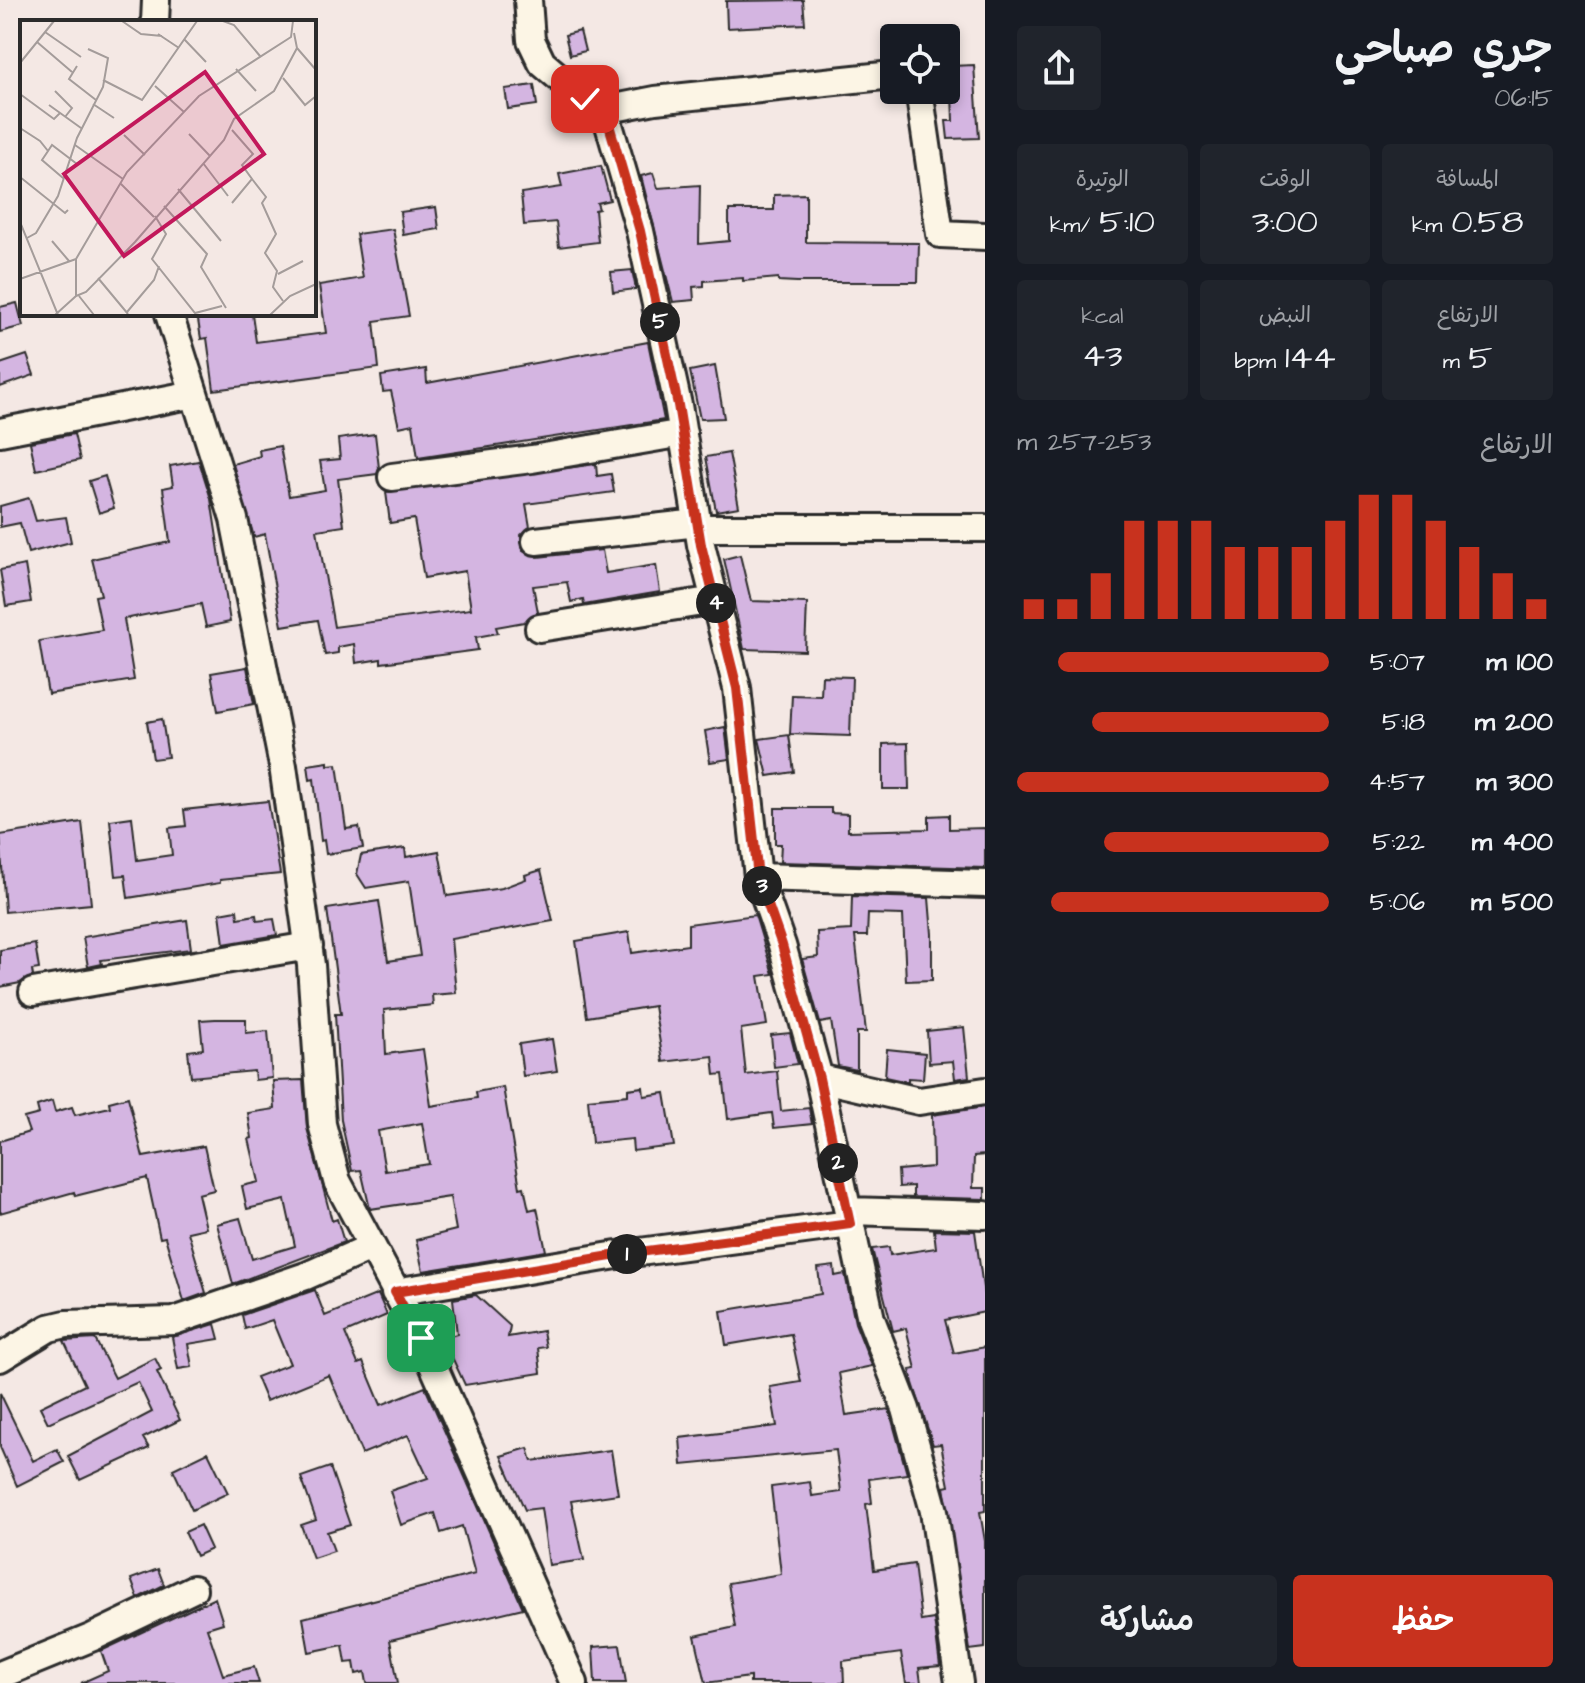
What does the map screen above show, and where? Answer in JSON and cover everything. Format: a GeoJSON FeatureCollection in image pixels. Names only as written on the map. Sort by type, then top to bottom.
{"type":"FeatureCollection","features":[{"type":"Feature","properties":{"kind":"street"},"geometry":{"type":"LineString","coordinates":[[155,20],[156,0]]}},
{"type":"Feature","properties":{"kind":"street"},"geometry":{"type":"LineString","coordinates":[[528,0],[531,40],[542,63],[607,118],[640,231],[683,433],[698,526],[737,688],[758,877],[782,945],[819,1078],[871,1319],[906,1409],[934,1511],[959,1683]]}},
{"type":"Feature","properties":{"kind":"street"},"geometry":{"type":"LineString","coordinates":[[599,111],[655,100],[880,76]]}},
{"type":"Feature","properties":{"kind":"street"},"geometry":{"type":"LineString","coordinates":[[921,104],[940,234],[985,236]]}},
{"type":"Feature","properties":{"kind":"street"},"geometry":{"type":"LineString","coordinates":[[170,316],[234,519],[283,766],[309,946],[322,1124],[337,1181],[427,1352],[574,1683]]}},
{"type":"Feature","properties":{"kind":"street"},"geometry":{"type":"LineString","coordinates":[[0,432],[194,394]]}},
{"type":"Feature","properties":{"kind":"street"},"geometry":{"type":"LineString","coordinates":[[392,477],[532,459],[683,433]]}},
{"type":"Feature","properties":{"kind":"street"},"geometry":{"type":"LineString","coordinates":[[536,541],[698,526],[985,528]]}},
{"type":"Feature","properties":{"kind":"street"},"geometry":{"type":"LineString","coordinates":[[539,628],[715,600]]}},
{"type":"Feature","properties":{"kind":"street"},"geometry":{"type":"LineString","coordinates":[[758,877],[985,884]]}},
{"type":"Feature","properties":{"kind":"street"},"geometry":{"type":"LineString","coordinates":[[33,992],[309,946]]}},
{"type":"Feature","properties":{"kind":"street"},"geometry":{"type":"LineString","coordinates":[[819,1078],[919,1101],[985,1091]]}},
{"type":"Feature","properties":{"kind":"street"},"geometry":{"type":"LineString","coordinates":[[395,1292],[849,1218],[985,1215]]}},
{"type":"Feature","properties":{"kind":"street"},"geometry":{"type":"LineString","coordinates":[[0,1358],[49,1328],[66,1324],[174,1321],[306,1276],[371,1247]]}},
{"type":"Feature","properties":{"kind":"street"},"geometry":{"type":"LineString","coordinates":[[0,1675],[93,1637],[193,1589]]}},
{"type":"Feature","properties":{"kind":"building"},"geometry":{"type":"Polygon","coordinates":[[[803,0],[805,24],[727,28],[726,1],[803,0]]]}},
{"type":"Feature","properties":{"kind":"building"},"geometry":{"type":"Polygon","coordinates":[[[580,31],[585,51],[570,55],[565,35],[580,31]]]}},
{"type":"Feature","properties":{"kind":"building"},"geometry":{"type":"Polygon","coordinates":[[[974,65],[979,138],[948,139],[946,121],[953,121],[952,104],[960,104],[960,66],[974,65]]]}},
{"type":"Feature","properties":{"kind":"building"},"geometry":{"type":"Polygon","coordinates":[[[534,85],[537,105],[508,109],[505,89],[534,85]]]}},
{"type":"Feature","properties":{"kind":"building"},"geometry":{"type":"Polygon","coordinates":[[[601,166],[610,200],[597,203],[599,209],[595,210],[598,242],[559,247],[556,222],[524,225],[521,193],[562,187],[559,174],[601,166]]]}},
{"type":"Feature","properties":{"kind":"building"},"geometry":{"type":"Polygon","coordinates":[[[653,173],[658,188],[700,185],[699,244],[729,241],[729,210],[774,210],[774,195],[806,194],[806,242],[919,243],[918,282],[797,282],[778,281],[778,278],[704,281],[704,286],[693,287],[694,300],[673,302],[641,176],[653,173]]]}},
{"type":"Feature","properties":{"kind":"building"},"geometry":{"type":"Polygon","coordinates":[[[436,207],[439,229],[403,235],[400,212],[436,207]]]}},
{"type":"Feature","properties":{"kind":"building"},"geometry":{"type":"Polygon","coordinates":[[[393,229],[409,316],[374,321],[379,368],[214,390],[207,338],[201,339],[197,316],[252,316],[256,342],[326,333],[319,285],[363,278],[356,234],[393,229]]]}},
{"type":"Feature","properties":{"kind":"building"},"geometry":{"type":"Polygon","coordinates":[[[632,270],[636,289],[613,292],[611,272],[632,270]]]}},
{"type":"Feature","properties":{"kind":"building"},"geometry":{"type":"Polygon","coordinates":[[[17,303],[23,326],[0,332],[0,307],[17,303]]]}},
{"type":"Feature","properties":{"kind":"building"},"geometry":{"type":"Polygon","coordinates":[[[648,342],[664,420],[418,458],[413,424],[399,427],[391,391],[383,392],[381,376],[426,369],[427,383],[648,342]]]}},
{"type":"Feature","properties":{"kind":"building"},"geometry":{"type":"Polygon","coordinates":[[[27,355],[34,375],[0,387],[0,364],[27,355]]]}},
{"type":"Feature","properties":{"kind":"building"},"geometry":{"type":"Polygon","coordinates":[[[715,366],[724,418],[700,419],[690,371],[715,366]]]}},
{"type":"Feature","properties":{"kind":"building"},"geometry":{"type":"Polygon","coordinates":[[[74,434],[80,460],[36,470],[30,442],[74,434]]]}},
{"type":"Feature","properties":{"kind":"building"},"geometry":{"type":"Polygon","coordinates":[[[375,434],[377,474],[338,479],[344,526],[317,530],[334,627],[471,609],[465,571],[424,578],[414,519],[390,523],[386,492],[596,464],[597,476],[611,474],[614,492],[526,504],[530,527],[521,535],[523,550],[538,557],[602,550],[606,573],[656,565],[660,592],[584,605],[583,599],[571,602],[567,582],[533,586],[538,612],[524,622],[496,627],[498,633],[476,637],[478,650],[381,663],[381,659],[356,663],[354,644],[338,647],[338,653],[325,655],[318,620],[282,626],[265,534],[254,537],[233,464],[260,456],[259,450],[280,446],[289,496],[325,490],[320,461],[340,459],[338,439],[375,434]]]}},
{"type":"Feature","properties":{"kind":"building"},"geometry":{"type":"Polygon","coordinates":[[[729,453],[739,507],[716,511],[706,457],[729,453]]]}},
{"type":"Feature","properties":{"kind":"building"},"geometry":{"type":"Polygon","coordinates":[[[199,461],[211,499],[230,622],[206,627],[201,604],[124,619],[134,680],[48,694],[39,641],[102,630],[95,596],[101,595],[92,559],[170,542],[163,488],[173,486],[170,466],[199,461]]]}},
{"type":"Feature","properties":{"kind":"building"},"geometry":{"type":"Polygon","coordinates":[[[105,476],[114,508],[99,513],[89,481],[105,476]]]}},
{"type":"Feature","properties":{"kind":"building"},"geometry":{"type":"Polygon","coordinates":[[[29,498],[36,521],[66,517],[71,542],[28,553],[20,523],[0,527],[0,506],[29,498]]]}},
{"type":"Feature","properties":{"kind":"building"},"geometry":{"type":"Polygon","coordinates":[[[740,555],[751,601],[807,603],[805,651],[744,649],[724,559],[740,555]]]}},
{"type":"Feature","properties":{"kind":"building"},"geometry":{"type":"Polygon","coordinates":[[[25,565],[31,602],[6,606],[0,570],[25,565]]]}},
{"type":"Feature","properties":{"kind":"building"},"geometry":{"type":"Polygon","coordinates":[[[247,667],[254,704],[218,711],[211,673],[247,667]]]}},
{"type":"Feature","properties":{"kind":"building"},"geometry":{"type":"Polygon","coordinates":[[[822,676],[852,677],[850,736],[790,734],[792,695],[821,696],[822,676]]]}},
{"type":"Feature","properties":{"kind":"building"},"geometry":{"type":"Polygon","coordinates":[[[162,719],[168,757],[153,759],[147,722],[162,719]]]}},
{"type":"Feature","properties":{"kind":"building"},"geometry":{"type":"Polygon","coordinates":[[[725,727],[729,759],[710,762],[705,731],[725,727]]]}},
{"type":"Feature","properties":{"kind":"building"},"geometry":{"type":"Polygon","coordinates":[[[789,735],[794,772],[768,776],[759,739],[789,735]]]}},
{"type":"Feature","properties":{"kind":"building"},"geometry":{"type":"Polygon","coordinates":[[[908,743],[909,789],[883,789],[883,744],[908,743]]]}},
{"type":"Feature","properties":{"kind":"building"},"geometry":{"type":"Polygon","coordinates":[[[328,762],[328,765],[337,764],[346,829],[359,827],[363,848],[326,854],[324,840],[321,841],[314,779],[310,780],[308,765],[328,762]]]}},
{"type":"Feature","properties":{"kind":"building"},"geometry":{"type":"Polygon","coordinates":[[[268,801],[280,874],[220,880],[220,883],[128,898],[125,875],[116,876],[110,820],[132,817],[137,860],[172,855],[169,828],[186,826],[184,810],[268,801]]]}},
{"type":"Feature","properties":{"kind":"building"},"geometry":{"type":"Polygon","coordinates":[[[775,808],[831,808],[831,813],[848,814],[848,831],[929,829],[929,816],[949,815],[949,829],[985,828],[985,868],[780,862],[781,844],[775,844],[775,808]]]}},
{"type":"Feature","properties":{"kind":"building"},"geometry":{"type":"Polygon","coordinates":[[[82,822],[91,904],[5,912],[0,835],[82,822]]]}},
{"type":"Feature","properties":{"kind":"building"},"geometry":{"type":"Polygon","coordinates":[[[405,848],[406,857],[439,851],[447,896],[502,888],[541,870],[553,921],[451,939],[456,993],[432,995],[433,1005],[384,1010],[386,1054],[423,1049],[431,1106],[477,1098],[476,1092],[503,1087],[520,1188],[524,1187],[529,1210],[537,1208],[546,1251],[423,1271],[416,1240],[456,1230],[450,1197],[370,1209],[361,1170],[352,1171],[341,1120],[335,1014],[341,1014],[327,909],[379,901],[388,961],[420,956],[409,881],[366,888],[357,874],[361,855],[405,848]],[[422,1123],[378,1131],[385,1171],[429,1164],[422,1123]]]}},
{"type":"Feature","properties":{"kind":"building"},"geometry":{"type":"Polygon","coordinates":[[[852,896],[929,898],[932,934],[932,980],[906,981],[903,915],[868,914],[867,936],[855,936],[866,1032],[857,1032],[857,1070],[838,1066],[831,1021],[820,1023],[802,959],[818,957],[817,932],[851,930],[852,896]]]}},
{"type":"Feature","properties":{"kind":"building"},"geometry":{"type":"Polygon","coordinates":[[[237,910],[238,918],[256,915],[257,921],[274,919],[277,935],[224,944],[220,913],[237,910]]]}},
{"type":"Feature","properties":{"kind":"building"},"geometry":{"type":"Polygon","coordinates":[[[755,915],[773,974],[759,976],[767,1025],[741,1029],[746,1075],[777,1071],[781,1111],[809,1108],[812,1124],[774,1128],[772,1113],[728,1119],[723,1074],[715,1075],[713,1056],[663,1062],[654,1006],[587,1017],[576,941],[629,932],[632,953],[688,945],[688,924],[755,915]]]}},
{"type":"Feature","properties":{"kind":"building"},"geometry":{"type":"Polygon","coordinates":[[[187,920],[191,949],[101,960],[102,964],[88,967],[83,937],[187,920]]]}},
{"type":"Feature","properties":{"kind":"building"},"geometry":{"type":"Polygon","coordinates":[[[35,944],[39,969],[32,970],[33,976],[20,983],[0,987],[0,950],[35,944]]]}},
{"type":"Feature","properties":{"kind":"building"},"geometry":{"type":"Polygon","coordinates":[[[246,1019],[246,1033],[268,1031],[272,1078],[255,1080],[254,1071],[191,1077],[188,1051],[203,1049],[200,1020],[246,1019]]]}},
{"type":"Feature","properties":{"kind":"building"},"geometry":{"type":"Polygon","coordinates":[[[964,1027],[969,1077],[955,1079],[953,1061],[929,1063],[927,1031],[964,1027]]]}},
{"type":"Feature","properties":{"kind":"building"},"geometry":{"type":"Polygon","coordinates":[[[790,1033],[798,1064],[774,1067],[771,1035],[790,1033]]]}},
{"type":"Feature","properties":{"kind":"building"},"geometry":{"type":"Polygon","coordinates":[[[552,1039],[557,1071],[523,1076],[519,1044],[552,1039]]]}},
{"type":"Feature","properties":{"kind":"building"},"geometry":{"type":"Polygon","coordinates":[[[887,1049],[925,1053],[923,1079],[908,1078],[908,1082],[885,1077],[887,1049]]]}},
{"type":"Feature","properties":{"kind":"building"},"geometry":{"type":"Polygon","coordinates":[[[303,1080],[307,1128],[332,1221],[337,1219],[344,1242],[233,1284],[217,1224],[240,1218],[252,1259],[295,1246],[285,1200],[247,1209],[242,1186],[259,1182],[249,1139],[252,1138],[248,1113],[275,1109],[273,1081],[303,1080]]]}},
{"type":"Feature","properties":{"kind":"building"},"geometry":{"type":"Polygon","coordinates":[[[643,1087],[644,1096],[665,1093],[674,1146],[633,1151],[632,1139],[592,1143],[588,1099],[628,1095],[628,1089],[643,1087]]]}},
{"type":"Feature","properties":{"kind":"building"},"geometry":{"type":"Polygon","coordinates":[[[128,1097],[143,1157],[204,1146],[214,1190],[198,1194],[206,1228],[188,1232],[206,1293],[184,1301],[165,1237],[160,1238],[147,1178],[75,1196],[74,1192],[0,1213],[0,1141],[29,1132],[24,1118],[39,1114],[37,1106],[52,1101],[55,1112],[72,1107],[75,1115],[110,1107],[109,1102],[128,1097]]]}},
{"type":"Feature","properties":{"kind":"building"},"geometry":{"type":"Polygon","coordinates":[[[985,1107],[985,1155],[974,1156],[973,1188],[985,1188],[985,1199],[913,1197],[913,1186],[899,1187],[898,1170],[933,1167],[932,1115],[985,1107]]]}},
{"type":"Feature","properties":{"kind":"building"},"geometry":{"type":"Polygon","coordinates":[[[934,1230],[975,1231],[985,1302],[985,1312],[945,1320],[954,1353],[985,1347],[985,1511],[980,1512],[985,1541],[985,1648],[970,1650],[944,1487],[949,1486],[941,1444],[933,1445],[910,1370],[916,1369],[906,1328],[893,1331],[872,1249],[889,1247],[890,1255],[936,1248],[934,1230]]]}},
{"type":"Feature","properties":{"kind":"building"},"geometry":{"type":"Polygon","coordinates":[[[834,1266],[835,1276],[845,1274],[855,1323],[872,1366],[839,1373],[846,1415],[889,1409],[907,1474],[869,1479],[872,1503],[866,1504],[874,1570],[914,1564],[921,1621],[934,1619],[940,1666],[919,1668],[921,1683],[906,1683],[901,1653],[843,1661],[844,1683],[750,1683],[750,1677],[706,1683],[695,1636],[735,1627],[728,1583],[781,1574],[771,1487],[810,1482],[812,1496],[841,1492],[836,1450],[682,1465],[680,1438],[777,1426],[770,1387],[801,1382],[791,1334],[726,1345],[721,1311],[821,1294],[818,1268],[834,1266]]]}},
{"type":"Feature","properties":{"kind":"building"},"geometry":{"type":"Polygon","coordinates":[[[315,1290],[325,1316],[378,1294],[387,1315],[345,1333],[358,1364],[363,1362],[381,1405],[425,1387],[523,1608],[390,1640],[398,1683],[367,1683],[365,1672],[356,1674],[354,1662],[346,1663],[343,1645],[309,1652],[303,1618],[475,1574],[462,1526],[441,1533],[435,1513],[401,1525],[390,1491],[428,1478],[408,1435],[362,1454],[329,1375],[266,1401],[256,1377],[290,1364],[272,1320],[245,1329],[242,1315],[315,1290]]]}},
{"type":"Feature","properties":{"kind":"building"},"geometry":{"type":"Polygon","coordinates":[[[476,1295],[510,1326],[508,1337],[543,1331],[546,1347],[538,1348],[541,1373],[465,1385],[443,1338],[457,1334],[453,1299],[476,1295]]]}},
{"type":"Feature","properties":{"kind":"building"},"geometry":{"type":"Polygon","coordinates":[[[215,1324],[219,1339],[188,1344],[192,1367],[178,1369],[172,1337],[215,1324]]]}},
{"type":"Feature","properties":{"kind":"building"},"geometry":{"type":"Polygon","coordinates":[[[95,1339],[115,1378],[155,1358],[161,1370],[157,1372],[180,1420],[143,1438],[149,1448],[80,1480],[68,1456],[152,1412],[138,1382],[48,1423],[40,1407],[85,1385],[64,1341],[95,1339]]]}},
{"type":"Feature","properties":{"kind":"building"},"geometry":{"type":"Polygon","coordinates":[[[0,1393],[33,1461],[57,1449],[64,1462],[17,1486],[0,1447],[0,1393]]]}},
{"type":"Feature","properties":{"kind":"building"},"geometry":{"type":"Polygon","coordinates":[[[528,1448],[532,1461],[611,1450],[618,1494],[571,1501],[584,1560],[549,1565],[541,1508],[525,1510],[501,1456],[528,1448]]]}},
{"type":"Feature","properties":{"kind":"building"},"geometry":{"type":"Polygon","coordinates":[[[208,1452],[228,1493],[192,1510],[173,1469],[208,1452]]]}},
{"type":"Feature","properties":{"kind":"building"},"geometry":{"type":"Polygon","coordinates":[[[330,1467],[350,1525],[327,1532],[334,1551],[313,1558],[301,1525],[316,1520],[301,1477],[330,1467]]]}},
{"type":"Feature","properties":{"kind":"building"},"geometry":{"type":"Polygon","coordinates":[[[200,1525],[211,1549],[196,1556],[185,1532],[200,1525]]]}},
{"type":"Feature","properties":{"kind":"building"},"geometry":{"type":"Polygon","coordinates":[[[158,1569],[164,1585],[138,1598],[131,1579],[158,1569]]]}},
{"type":"Feature","properties":{"kind":"building"},"geometry":{"type":"Polygon","coordinates":[[[215,1598],[223,1623],[207,1628],[223,1675],[254,1667],[259,1683],[81,1683],[108,1671],[101,1651],[215,1598]]]}},
{"type":"Feature","properties":{"kind":"building"},"geometry":{"type":"Polygon","coordinates":[[[620,1645],[626,1683],[595,1683],[593,1647],[620,1645]]]}},
{"type":"Feature","properties":{"kind":"route"},"geometry":{"type":"LineString","coordinates":[[421,1338],[395,1292],[617,1255],[850,1224],[819,1078],[782,945],[758,877],[737,688],[701,545],[678,405],[640,231],[607,118],[585,99]]}}]}
